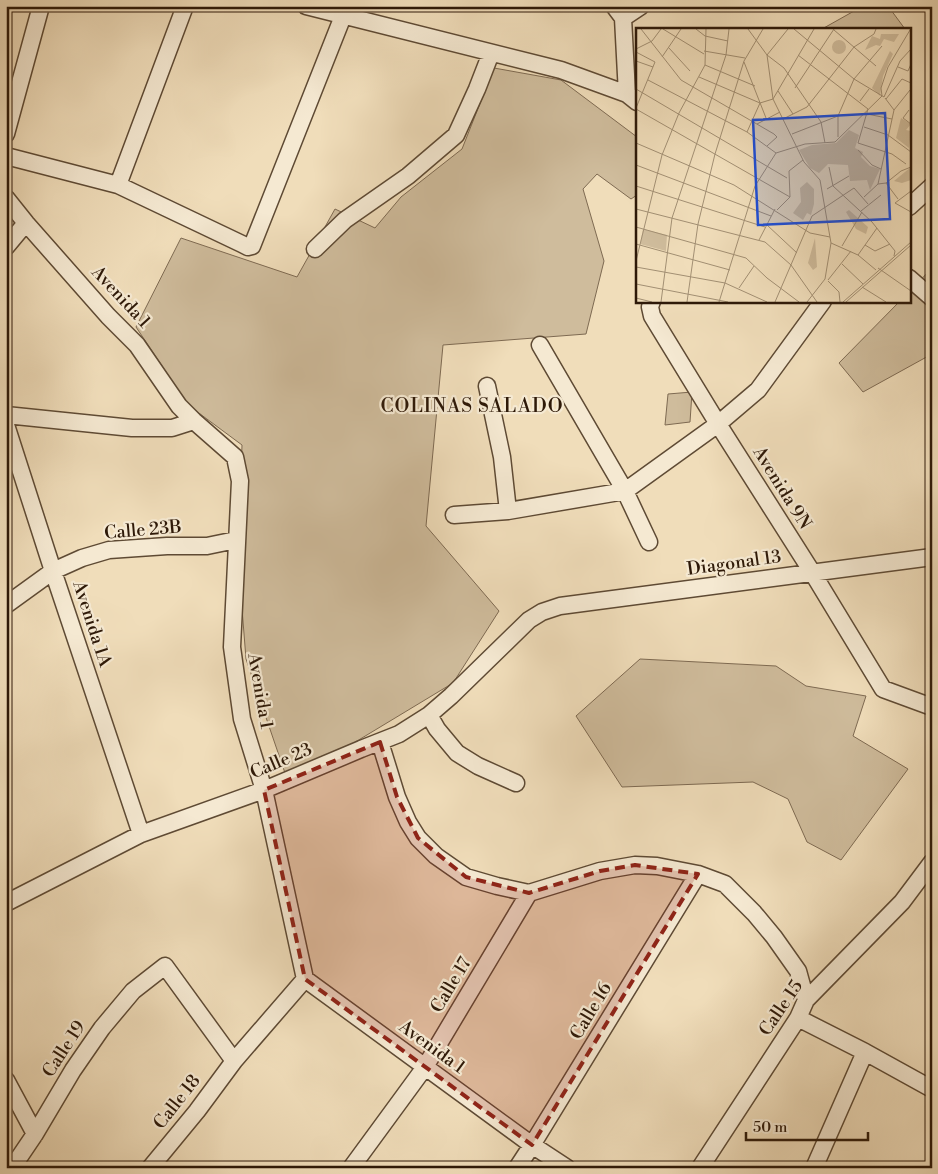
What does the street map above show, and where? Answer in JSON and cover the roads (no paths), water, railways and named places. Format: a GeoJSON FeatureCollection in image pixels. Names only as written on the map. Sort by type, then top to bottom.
{"type":"FeatureCollection","features":[{"type":"Feature","properties":{"kind":"street"},"geometry":{"type":"LineString","coordinates":[[6,134],[41,6]]}},
{"type":"Feature","properties":{"kind":"street"},"geometry":{"type":"LineString","coordinates":[[118,185],[185,6]]}},
{"type":"Feature","properties":{"kind":"street"},"geometry":{"type":"LineString","coordinates":[[306,6],[345,11],[491,53],[561,70],[632,98]]}},
{"type":"Feature","properties":{"kind":"street"},"geometry":{"type":"LineString","coordinates":[[632,98],[618,12],[641,6]]}},
{"type":"Feature","properties":{"kind":"street"},"geometry":{"type":"LineString","coordinates":[[6,156],[118,185],[248,247],[252,246],[345,11]]}},
{"type":"Feature","properties":{"kind":"street"},"geometry":{"type":"LineString","coordinates":[[315,249],[346,220],[408,176],[456,135],[477,90],[491,53]]}},
{"type":"Feature","properties":{"kind":"street"},"geometry":{"type":"LineString","coordinates":[[910,205],[932,186]]}},
{"type":"Feature","properties":{"kind":"street","name":"Avenida 1"},"geometry":{"type":"LineString","coordinates":[[6,198],[108,316],[137,345],[179,406],[235,457],[240,481],[232,647],[242,719],[264,790],[305,980],[532,1145],[567,1168]]}},
{"type":"Feature","properties":{"kind":"street"},"geometry":{"type":"LineString","coordinates":[[6,247],[26,223]]}},
{"type":"Feature","properties":{"kind":"street"},"geometry":{"type":"LineString","coordinates":[[910,279],[932,298]]}},
{"type":"Feature","properties":{"kind":"street"},"geometry":{"type":"LineString","coordinates":[[454,515],[508,510],[625,491],[718,424],[758,390],[822,302]]}},
{"type":"Feature","properties":{"kind":"street","name":"Avenida 9N"},"geometry":{"type":"LineString","coordinates":[[651,304],[652,316],[812,572],[882,689],[932,707]]}},
{"type":"Feature","properties":{"kind":"street"},"geometry":{"type":"LineString","coordinates":[[540,345],[625,491],[649,542]]}},
{"type":"Feature","properties":{"kind":"street"},"geometry":{"type":"LineString","coordinates":[[487,386],[502,457],[508,510]]}},
{"type":"Feature","properties":{"kind":"street"},"geometry":{"type":"LineString","coordinates":[[6,415],[132,428],[172,428],[194,421]]}},
{"type":"Feature","properties":{"kind":"street","name":"Avenida 1A"},"geometry":{"type":"LineString","coordinates":[[6,425],[141,834]]}},
{"type":"Feature","properties":{"kind":"street","name":"Calle 23B"},"geometry":{"type":"LineString","coordinates":[[6,605],[53,571],[82,558],[109,550],[167,546],[207,546],[236,540]]}},
{"type":"Feature","properties":{"kind":"street","name":"Diagonal 13"},"geometry":{"type":"LineString","coordinates":[[542,612],[560,606],[932,557]]}},
{"type":"Feature","properties":{"kind":"street","name":"Calle 23"},"geometry":{"type":"LineString","coordinates":[[6,903],[141,834],[264,790],[399,734],[429,715],[529,620],[542,612]]}},
{"type":"Feature","properties":{"kind":"street"},"geometry":{"type":"LineString","coordinates":[[429,715],[437,729],[457,753],[478,766],[516,783]]}},
{"type":"Feature","properties":{"kind":"street"},"geometry":{"type":"LineString","coordinates":[[380,742],[397,797],[408,822],[418,838],[436,856],[466,877],[529,893],[600,871],[635,865],[657,866],[698,874],[725,884],[754,913],[798,971],[806,1000]]}},
{"type":"Feature","properties":{"kind":"street","name":"Calle 15"},"geometry":{"type":"LineString","coordinates":[[700,1168],[798,1018],[806,1000],[902,902],[932,862]]}},
{"type":"Feature","properties":{"kind":"street","name":"Calle 16"},"geometry":{"type":"LineString","coordinates":[[517,1168],[698,874]]}},
{"type":"Feature","properties":{"kind":"street","name":"Calle 17"},"geometry":{"type":"LineString","coordinates":[[351,1168],[425,1067],[529,893]]}},
{"type":"Feature","properties":{"kind":"street","name":"Calle 19"},"geometry":{"type":"LineString","coordinates":[[12,1168],[35,1134],[73,1070],[102,1028],[133,991],[165,966],[234,1061]]}},
{"type":"Feature","properties":{"kind":"street","name":"Calle 18"},"geometry":{"type":"LineString","coordinates":[[150,1168],[234,1061],[305,980]]}},
{"type":"Feature","properties":{"kind":"street"},"geometry":{"type":"LineString","coordinates":[[798,1018],[932,1089]]}},
{"type":"Feature","properties":{"kind":"street"},"geometry":{"type":"LineString","coordinates":[[814,1168],[865,1052]]}},
{"type":"Feature","properties":{"kind":"street"},"geometry":{"type":"LineString","coordinates":[[6,1080],[35,1134]]}},
{"type":"Feature","properties":{"kind":"district","name":"COLINAS SALADO"},"geometry":{"type":"Point","coordinates":[472,406]}}]}
